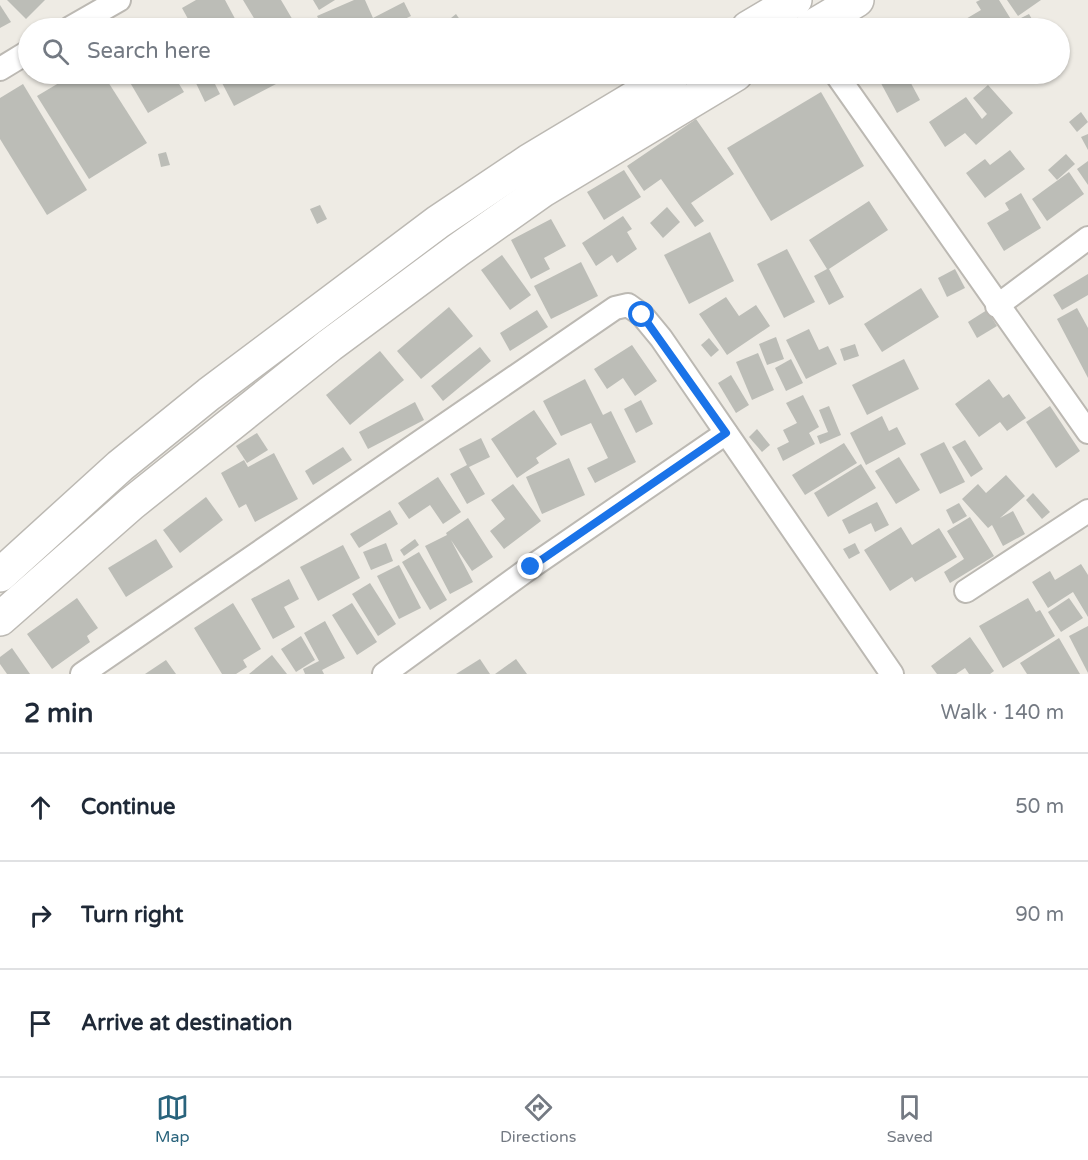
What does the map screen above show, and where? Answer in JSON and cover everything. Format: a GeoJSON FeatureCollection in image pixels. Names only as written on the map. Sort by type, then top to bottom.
{"type":"FeatureCollection","features":[{"type":"Feature","properties":{"kind":"main road"},"geometry":{"type":"LineString","coordinates":[[827,18],[857,0]]}},
{"type":"Feature","properties":{"kind":"main road"},"geometry":{"type":"LineString","coordinates":[[776,18],[796,11]]}},
{"type":"Feature","properties":{"kind":"main road"},"geometry":{"type":"LineString","coordinates":[[0,575],[120,466],[209,394],[438,222],[529,162],[658,84]]}},
{"type":"Feature","properties":{"kind":"main road"},"geometry":{"type":"LineString","coordinates":[[0,619],[131,504],[330,345],[543,189],[719,84]]}},
{"type":"Feature","properties":{"kind":"street"},"geometry":{"type":"LineString","coordinates":[[88,18],[119,0]]}},
{"type":"Feature","properties":{"kind":"street"},"geometry":{"type":"LineString","coordinates":[[0,69],[18,58]]}},
{"type":"Feature","properties":{"kind":"street"},"geometry":{"type":"LineString","coordinates":[[843,84],[997,306],[1088,432]]}},
{"type":"Feature","properties":{"kind":"street"},"geometry":{"type":"LineString","coordinates":[[997,306],[1088,238]]}},
{"type":"Feature","properties":{"kind":"street"},"geometry":{"type":"LineString","coordinates":[[82,674],[615,308],[628,305],[642,315],[892,674]]}},
{"type":"Feature","properties":{"kind":"street"},"geometry":{"type":"LineString","coordinates":[[384,674],[531,567],[726,433]]}},
{"type":"Feature","properties":{"kind":"street"},"geometry":{"type":"LineString","coordinates":[[966,591],[1088,511]]}},
{"type":"Feature","properties":{"kind":"building"},"geometry":{"type":"Polygon","coordinates":[[[7,0],[45,0],[27,18],[7,0]]]}},
{"type":"Feature","properties":{"kind":"building"},"geometry":{"type":"Polygon","coordinates":[[[196,0],[225,0],[235,18],[188,18],[182,8],[196,0]]]}},
{"type":"Feature","properties":{"kind":"building"},"geometry":{"type":"Polygon","coordinates":[[[243,0],[281,0],[292,18],[254,18],[243,0]]]}},
{"type":"Feature","properties":{"kind":"building"},"geometry":{"type":"Polygon","coordinates":[[[313,0],[335,0],[319,10],[313,0]]]}},
{"type":"Feature","properties":{"kind":"building"},"geometry":{"type":"Polygon","coordinates":[[[354,0],[365,0],[373,18],[318,18],[317,16],[354,0]]]}},
{"type":"Feature","properties":{"kind":"building"},"geometry":{"type":"Polygon","coordinates":[[[999,0],[1010,18],[967,18],[981,10],[976,2],[999,0]]]}},
{"type":"Feature","properties":{"kind":"building"},"geometry":{"type":"Polygon","coordinates":[[[1007,0],[1041,0],[1018,16],[1007,0]]]}},
{"type":"Feature","properties":{"kind":"building"},"geometry":{"type":"Polygon","coordinates":[[[404,2],[411,16],[407,18],[373,18],[404,2]]]}},
{"type":"Feature","properties":{"kind":"building"},"geometry":{"type":"Polygon","coordinates":[[[0,5],[11,22],[0,28],[0,5]]]}},
{"type":"Feature","properties":{"kind":"building"},"geometry":{"type":"Polygon","coordinates":[[[23,84],[87,190],[47,215],[0,139],[0,98],[23,84]]]}},
{"type":"Feature","properties":{"kind":"building"},"geometry":{"type":"Polygon","coordinates":[[[57,84],[109,84],[147,143],[89,179],[37,96],[57,84]]]}},
{"type":"Feature","properties":{"kind":"building"},"geometry":{"type":"Polygon","coordinates":[[[131,84],[179,84],[184,92],[148,113],[131,84]]]}},
{"type":"Feature","properties":{"kind":"building"},"geometry":{"type":"Polygon","coordinates":[[[196,84],[215,84],[220,94],[205,102],[196,84]]]}},
{"type":"Feature","properties":{"kind":"building"},"geometry":{"type":"Polygon","coordinates":[[[223,84],[276,84],[234,106],[223,84]]]}},
{"type":"Feature","properties":{"kind":"building"},"geometry":{"type":"Polygon","coordinates":[[[881,84],[911,84],[920,100],[897,113],[881,84]]]}},
{"type":"Feature","properties":{"kind":"building"},"geometry":{"type":"Polygon","coordinates":[[[988,85],[1013,113],[976,145],[965,133],[945,147],[929,122],[966,97],[982,119],[987,114],[973,98],[988,85]]]}},
{"type":"Feature","properties":{"kind":"building"},"geometry":{"type":"Polygon","coordinates":[[[821,92],[864,166],[771,221],[727,148],[821,92]]]}},
{"type":"Feature","properties":{"kind":"building"},"geometry":{"type":"Polygon","coordinates":[[[1081,112],[1088,122],[1077,132],[1069,122],[1081,112]]]}},
{"type":"Feature","properties":{"kind":"building"},"geometry":{"type":"Polygon","coordinates":[[[696,119],[734,174],[691,203],[704,221],[695,227],[661,179],[644,191],[627,166],[696,119]]]}},
{"type":"Feature","properties":{"kind":"building"},"geometry":{"type":"Polygon","coordinates":[[[1088,134],[1088,150],[1081,137],[1088,134]]]}},
{"type":"Feature","properties":{"kind":"building"},"geometry":{"type":"Polygon","coordinates":[[[1010,150],[1025,169],[985,198],[966,173],[985,159],[990,165],[1010,150]]]}},
{"type":"Feature","properties":{"kind":"building"},"geometry":{"type":"Polygon","coordinates":[[[166,152],[170,165],[161,167],[158,154],[166,152]]]}},
{"type":"Feature","properties":{"kind":"building"},"geometry":{"type":"Polygon","coordinates":[[[1066,154],[1075,164],[1057,180],[1048,170],[1066,154]]]}},
{"type":"Feature","properties":{"kind":"building"},"geometry":{"type":"Polygon","coordinates":[[[1088,161],[1088,185],[1077,169],[1088,161]]]}},
{"type":"Feature","properties":{"kind":"building"},"geometry":{"type":"Polygon","coordinates":[[[624,170],[641,197],[604,220],[587,192],[624,170]]]}},
{"type":"Feature","properties":{"kind":"building"},"geometry":{"type":"Polygon","coordinates":[[[1069,172],[1084,194],[1047,221],[1032,199],[1069,172]]]}},
{"type":"Feature","properties":{"kind":"building"},"geometry":{"type":"Polygon","coordinates":[[[1021,193],[1041,228],[1004,251],[987,223],[1009,210],[1005,203],[1021,193]]]}},
{"type":"Feature","properties":{"kind":"building"},"geometry":{"type":"Polygon","coordinates":[[[869,201],[888,230],[829,269],[844,297],[829,305],[814,276],[827,269],[809,240],[869,201]]]}},
{"type":"Feature","properties":{"kind":"building"},"geometry":{"type":"Polygon","coordinates":[[[320,205],[327,219],[317,224],[310,209],[320,205]]]}},
{"type":"Feature","properties":{"kind":"building"},"geometry":{"type":"Polygon","coordinates":[[[667,207],[680,222],[663,238],[650,223],[667,207]]]}},
{"type":"Feature","properties":{"kind":"building"},"geometry":{"type":"Polygon","coordinates":[[[623,216],[632,229],[627,232],[637,249],[617,263],[612,255],[596,266],[582,243],[623,216]]]}},
{"type":"Feature","properties":{"kind":"building"},"geometry":{"type":"Polygon","coordinates":[[[551,219],[566,246],[544,258],[550,269],[531,279],[511,240],[551,219]]]}},
{"type":"Feature","properties":{"kind":"building"},"geometry":{"type":"Polygon","coordinates":[[[710,232],[734,281],[689,304],[664,255],[710,232]]]}},
{"type":"Feature","properties":{"kind":"building"},"geometry":{"type":"Polygon","coordinates":[[[787,249],[815,302],[784,318],[757,264],[787,249]]]}},
{"type":"Feature","properties":{"kind":"building"},"geometry":{"type":"Polygon","coordinates":[[[502,255],[531,295],[510,310],[481,270],[502,255]]]}},
{"type":"Feature","properties":{"kind":"building"},"geometry":{"type":"Polygon","coordinates":[[[581,262],[598,296],[551,319],[534,286],[581,262]]]}},
{"type":"Feature","properties":{"kind":"building"},"geometry":{"type":"Polygon","coordinates":[[[955,269],[965,288],[947,297],[938,278],[955,269]]]}},
{"type":"Feature","properties":{"kind":"building"},"geometry":{"type":"Polygon","coordinates":[[[1088,274],[1088,295],[1062,310],[1053,295],[1088,274]]]}},
{"type":"Feature","properties":{"kind":"building"},"geometry":{"type":"Polygon","coordinates":[[[921,288],[939,317],[882,352],[864,324],[921,288]]]}},
{"type":"Feature","properties":{"kind":"building"},"geometry":{"type":"Polygon","coordinates":[[[726,297],[739,316],[756,305],[770,326],[727,355],[699,314],[726,297]]]}},
{"type":"Feature","properties":{"kind":"building"},"geometry":{"type":"Polygon","coordinates":[[[449,307],[473,336],[421,379],[397,351],[449,307]]]}},
{"type":"Feature","properties":{"kind":"building"},"geometry":{"type":"Polygon","coordinates":[[[1077,308],[1088,328],[1088,378],[1057,319],[1077,308]]]}},
{"type":"Feature","properties":{"kind":"building"},"geometry":{"type":"Polygon","coordinates":[[[537,310],[548,327],[510,351],[500,333],[537,310]]]}},
{"type":"Feature","properties":{"kind":"building"},"geometry":{"type":"Polygon","coordinates":[[[987,310],[997,326],[977,338],[968,322],[987,310]]]}},
{"type":"Feature","properties":{"kind":"building"},"geometry":{"type":"Polygon","coordinates":[[[809,329],[819,350],[828,346],[837,364],[806,379],[786,340],[809,329]]]}},
{"type":"Feature","properties":{"kind":"building"},"geometry":{"type":"Polygon","coordinates":[[[776,337],[784,359],[767,365],[759,344],[776,337]]]}},
{"type":"Feature","properties":{"kind":"building"},"geometry":{"type":"Polygon","coordinates":[[[709,338],[719,350],[711,357],[701,345],[709,338]]]}},
{"type":"Feature","properties":{"kind":"building"},"geometry":{"type":"Polygon","coordinates":[[[855,344],[859,356],[844,361],[840,349],[855,344]]]}},
{"type":"Feature","properties":{"kind":"building"},"geometry":{"type":"Polygon","coordinates":[[[632,345],[657,381],[635,396],[623,378],[607,389],[594,369],[632,345]]]}},
{"type":"Feature","properties":{"kind":"building"},"geometry":{"type":"Polygon","coordinates":[[[480,347],[491,361],[443,401],[431,386],[480,347]]]}},
{"type":"Feature","properties":{"kind":"building"},"geometry":{"type":"Polygon","coordinates":[[[380,351],[404,380],[350,425],[326,395],[380,351]]]}},
{"type":"Feature","properties":{"kind":"building"},"geometry":{"type":"Polygon","coordinates":[[[758,353],[774,390],[752,400],[736,362],[758,353]]]}},
{"type":"Feature","properties":{"kind":"building"},"geometry":{"type":"Polygon","coordinates":[[[791,359],[803,383],[786,391],[775,368],[791,359]]]}},
{"type":"Feature","properties":{"kind":"building"},"geometry":{"type":"Polygon","coordinates":[[[904,359],[919,389],[867,415],[852,385],[904,359]]]}},
{"type":"Feature","properties":{"kind":"building"},"geometry":{"type":"Polygon","coordinates":[[[731,375],[749,405],[736,413],[718,383],[731,375]]]}},
{"type":"Feature","properties":{"kind":"building"},"geometry":{"type":"Polygon","coordinates":[[[585,379],[603,415],[611,411],[636,462],[595,483],[587,468],[608,458],[591,423],[561,436],[543,401],[585,379]]]}},
{"type":"Feature","properties":{"kind":"building"},"geometry":{"type":"Polygon","coordinates":[[[989,379],[1003,398],[1009,394],[1026,418],[1007,431],[1000,422],[979,437],[955,404],[989,379]]]}},
{"type":"Feature","properties":{"kind":"building"},"geometry":{"type":"Polygon","coordinates":[[[803,395],[819,427],[809,433],[815,444],[783,461],[777,448],[789,442],[783,430],[797,423],[786,403],[803,395]]]}},
{"type":"Feature","properties":{"kind":"building"},"geometry":{"type":"Polygon","coordinates":[[[641,400],[653,424],[636,433],[624,409],[641,400]]]}},
{"type":"Feature","properties":{"kind":"building"},"geometry":{"type":"Polygon","coordinates":[[[415,402],[424,420],[368,449],[359,432],[415,402]]]}},
{"type":"Feature","properties":{"kind":"building"},"geometry":{"type":"Polygon","coordinates":[[[829,406],[841,435],[820,444],[817,436],[828,432],[819,410],[829,406]]]}},
{"type":"Feature","properties":{"kind":"building"},"geometry":{"type":"Polygon","coordinates":[[[1050,406],[1080,451],[1056,468],[1026,422],[1050,406]]]}},
{"type":"Feature","properties":{"kind":"building"},"geometry":{"type":"Polygon","coordinates":[[[534,410],[557,444],[536,458],[539,463],[517,478],[491,439],[534,410]]]}},
{"type":"Feature","properties":{"kind":"building"},"geometry":{"type":"Polygon","coordinates":[[[882,416],[889,431],[897,427],[906,444],[866,465],[850,433],[882,416]]]}},
{"type":"Feature","properties":{"kind":"building"},"geometry":{"type":"Polygon","coordinates":[[[757,429],[770,445],[762,452],[749,437],[757,429]]]}},
{"type":"Feature","properties":{"kind":"building"},"geometry":{"type":"Polygon","coordinates":[[[257,433],[268,450],[247,463],[236,446],[257,433]]]}},
{"type":"Feature","properties":{"kind":"building"},"geometry":{"type":"Polygon","coordinates":[[[481,438],[490,457],[469,467],[485,494],[467,504],[450,474],[467,465],[459,449],[481,438]]]}},
{"type":"Feature","properties":{"kind":"building"},"geometry":{"type":"Polygon","coordinates":[[[965,440],[983,469],[971,477],[952,447],[965,440]]]}},
{"type":"Feature","properties":{"kind":"building"},"geometry":{"type":"Polygon","coordinates":[[[944,442],[965,482],[940,494],[920,454],[944,442]]]}},
{"type":"Feature","properties":{"kind":"building"},"geometry":{"type":"Polygon","coordinates":[[[844,443],[857,463],[805,495],[792,475],[844,443]]]}},
{"type":"Feature","properties":{"kind":"building"},"geometry":{"type":"Polygon","coordinates":[[[343,447],[352,460],[313,485],[305,471],[343,447]]]}},
{"type":"Feature","properties":{"kind":"building"},"geometry":{"type":"Polygon","coordinates":[[[274,453],[298,499],[255,522],[246,504],[239,508],[221,473],[244,460],[248,467],[274,453]]]}},
{"type":"Feature","properties":{"kind":"building"},"geometry":{"type":"Polygon","coordinates":[[[899,457],[920,490],[896,504],[875,471],[899,457]]]}},
{"type":"Feature","properties":{"kind":"building"},"geometry":{"type":"Polygon","coordinates":[[[569,458],[585,495],[542,514],[526,477],[569,458]]]}},
{"type":"Feature","properties":{"kind":"building"},"geometry":{"type":"Polygon","coordinates":[[[861,464],[876,488],[828,517],[814,493],[861,464]]]}},
{"type":"Feature","properties":{"kind":"building"},"geometry":{"type":"Polygon","coordinates":[[[1006,475],[1025,496],[1000,518],[1013,511],[1025,534],[1003,546],[992,525],[988,528],[962,499],[978,484],[986,493],[1006,475]]]}},
{"type":"Feature","properties":{"kind":"building"},"geometry":{"type":"Polygon","coordinates":[[[438,477],[461,512],[443,524],[430,505],[409,519],[398,503],[438,477]]]}},
{"type":"Feature","properties":{"kind":"building"},"geometry":{"type":"Polygon","coordinates":[[[513,484],[541,521],[504,549],[490,531],[505,519],[491,500],[513,484]]]}},
{"type":"Feature","properties":{"kind":"building"},"geometry":{"type":"Polygon","coordinates":[[[1033,493],[1050,512],[1042,519],[1026,500],[1033,493]]]}},
{"type":"Feature","properties":{"kind":"building"},"geometry":{"type":"Polygon","coordinates":[[[206,497],[223,520],[180,553],[163,530],[206,497]]]}},
{"type":"Feature","properties":{"kind":"building"},"geometry":{"type":"Polygon","coordinates":[[[877,502],[889,525],[875,532],[871,523],[849,534],[842,520],[877,502]]]}},
{"type":"Feature","properties":{"kind":"building"},"geometry":{"type":"Polygon","coordinates":[[[959,503],[967,516],[953,524],[946,510],[959,503]]]}},
{"type":"Feature","properties":{"kind":"building"},"geometry":{"type":"Polygon","coordinates":[[[390,510],[398,524],[359,548],[350,534],[390,510]]]}},
{"type":"Feature","properties":{"kind":"building"},"geometry":{"type":"Polygon","coordinates":[[[970,517],[994,556],[950,583],[944,572],[964,559],[947,531],[970,517]]]}},
{"type":"Feature","properties":{"kind":"building"},"geometry":{"type":"Polygon","coordinates":[[[468,518],[493,557],[472,571],[451,540],[473,582],[450,594],[425,546],[447,535],[446,533],[468,518]]]}},
{"type":"Feature","properties":{"kind":"building"},"geometry":{"type":"Polygon","coordinates":[[[901,527],[912,545],[939,528],[957,557],[915,582],[912,577],[890,591],[864,550],[901,527]]]}},
{"type":"Feature","properties":{"kind":"building"},"geometry":{"type":"Polygon","coordinates":[[[156,539],[173,567],[126,597],[108,568],[156,539]]]}},
{"type":"Feature","properties":{"kind":"building"},"geometry":{"type":"Polygon","coordinates":[[[415,539],[419,545],[404,556],[400,550],[415,539]]]}},
{"type":"Feature","properties":{"kind":"building"},"geometry":{"type":"Polygon","coordinates":[[[386,543],[393,561],[371,570],[363,552],[386,543]]]}},
{"type":"Feature","properties":{"kind":"building"},"geometry":{"type":"Polygon","coordinates":[[[855,543],[860,553],[849,559],[843,549],[855,543]]]}},
{"type":"Feature","properties":{"kind":"building"},"geometry":{"type":"Polygon","coordinates":[[[343,545],[360,578],[318,601],[300,567],[343,545]]]}},
{"type":"Feature","properties":{"kind":"building"},"geometry":{"type":"Polygon","coordinates":[[[419,552],[447,600],[430,610],[402,562],[419,552]]]}},
{"type":"Feature","properties":{"kind":"building"},"geometry":{"type":"Polygon","coordinates":[[[1081,564],[1088,575],[1088,617],[1073,592],[1048,608],[1032,582],[1050,571],[1055,580],[1081,564]]]}},
{"type":"Feature","properties":{"kind":"building"},"geometry":{"type":"Polygon","coordinates":[[[399,565],[421,608],[399,619],[377,576],[399,565]]]}},
{"type":"Feature","properties":{"kind":"building"},"geometry":{"type":"Polygon","coordinates":[[[289,579],[299,599],[284,607],[295,627],[273,639],[251,599],[289,579]]]}},
{"type":"Feature","properties":{"kind":"building"},"geometry":{"type":"Polygon","coordinates":[[[370,583],[396,624],[378,636],[352,594],[370,583]]]}},
{"type":"Feature","properties":{"kind":"building"},"geometry":{"type":"Polygon","coordinates":[[[77,598],[98,628],[87,636],[90,642],[52,669],[27,634],[77,598]]]}},
{"type":"Feature","properties":{"kind":"building"},"geometry":{"type":"Polygon","coordinates":[[[1028,598],[1036,612],[1040,610],[1055,636],[1003,668],[979,626],[1028,598]]]}},
{"type":"Feature","properties":{"kind":"building"},"geometry":{"type":"Polygon","coordinates":[[[1069,598],[1083,618],[1061,632],[1048,612],[1069,598]]]}},
{"type":"Feature","properties":{"kind":"building"},"geometry":{"type":"Polygon","coordinates":[[[233,603],[261,649],[243,660],[247,667],[236,674],[222,674],[194,628],[233,603]]]}},
{"type":"Feature","properties":{"kind":"building"},"geometry":{"type":"Polygon","coordinates":[[[352,603],[377,642],[357,655],[332,615],[352,603]]]}},
{"type":"Feature","properties":{"kind":"building"},"geometry":{"type":"Polygon","coordinates":[[[325,621],[345,658],[322,670],[324,674],[305,674],[303,669],[319,661],[304,633],[325,621]]]}},
{"type":"Feature","properties":{"kind":"building"},"geometry":{"type":"Polygon","coordinates":[[[1088,626],[1088,673],[1069,636],[1088,626]]]}},
{"type":"Feature","properties":{"kind":"building"},"geometry":{"type":"Polygon","coordinates":[[[301,636],[315,660],[296,672],[281,649],[301,636]]]}},
{"type":"Feature","properties":{"kind":"building"},"geometry":{"type":"Polygon","coordinates":[[[970,637],[994,671],[990,674],[969,674],[965,668],[956,674],[937,674],[931,666],[970,637]]]}},
{"type":"Feature","properties":{"kind":"building"},"geometry":{"type":"Polygon","coordinates":[[[1059,638],[1080,674],[1027,674],[1020,663],[1059,638]]]}},
{"type":"Feature","properties":{"kind":"building"},"geometry":{"type":"Polygon","coordinates":[[[12,648],[30,674],[7,674],[0,664],[0,657],[12,648]]]}},
{"type":"Feature","properties":{"kind":"building"},"geometry":{"type":"Polygon","coordinates":[[[272,655],[287,674],[249,674],[272,655]]]}},
{"type":"Feature","properties":{"kind":"building"},"geometry":{"type":"Polygon","coordinates":[[[480,659],[490,674],[456,674],[480,659]]]}},
{"type":"Feature","properties":{"kind":"building"},"geometry":{"type":"Polygon","coordinates":[[[516,659],[527,674],[495,674],[516,659]]]}},
{"type":"Feature","properties":{"kind":"building"},"geometry":{"type":"Polygon","coordinates":[[[166,660],[176,674],[145,674],[166,660]]]}},
{"type":"Feature","properties":{"kind":"route"},"geometry":{"type":"LineString","coordinates":[[531,567],[726,433],[661,338],[642,315]]}}]}
